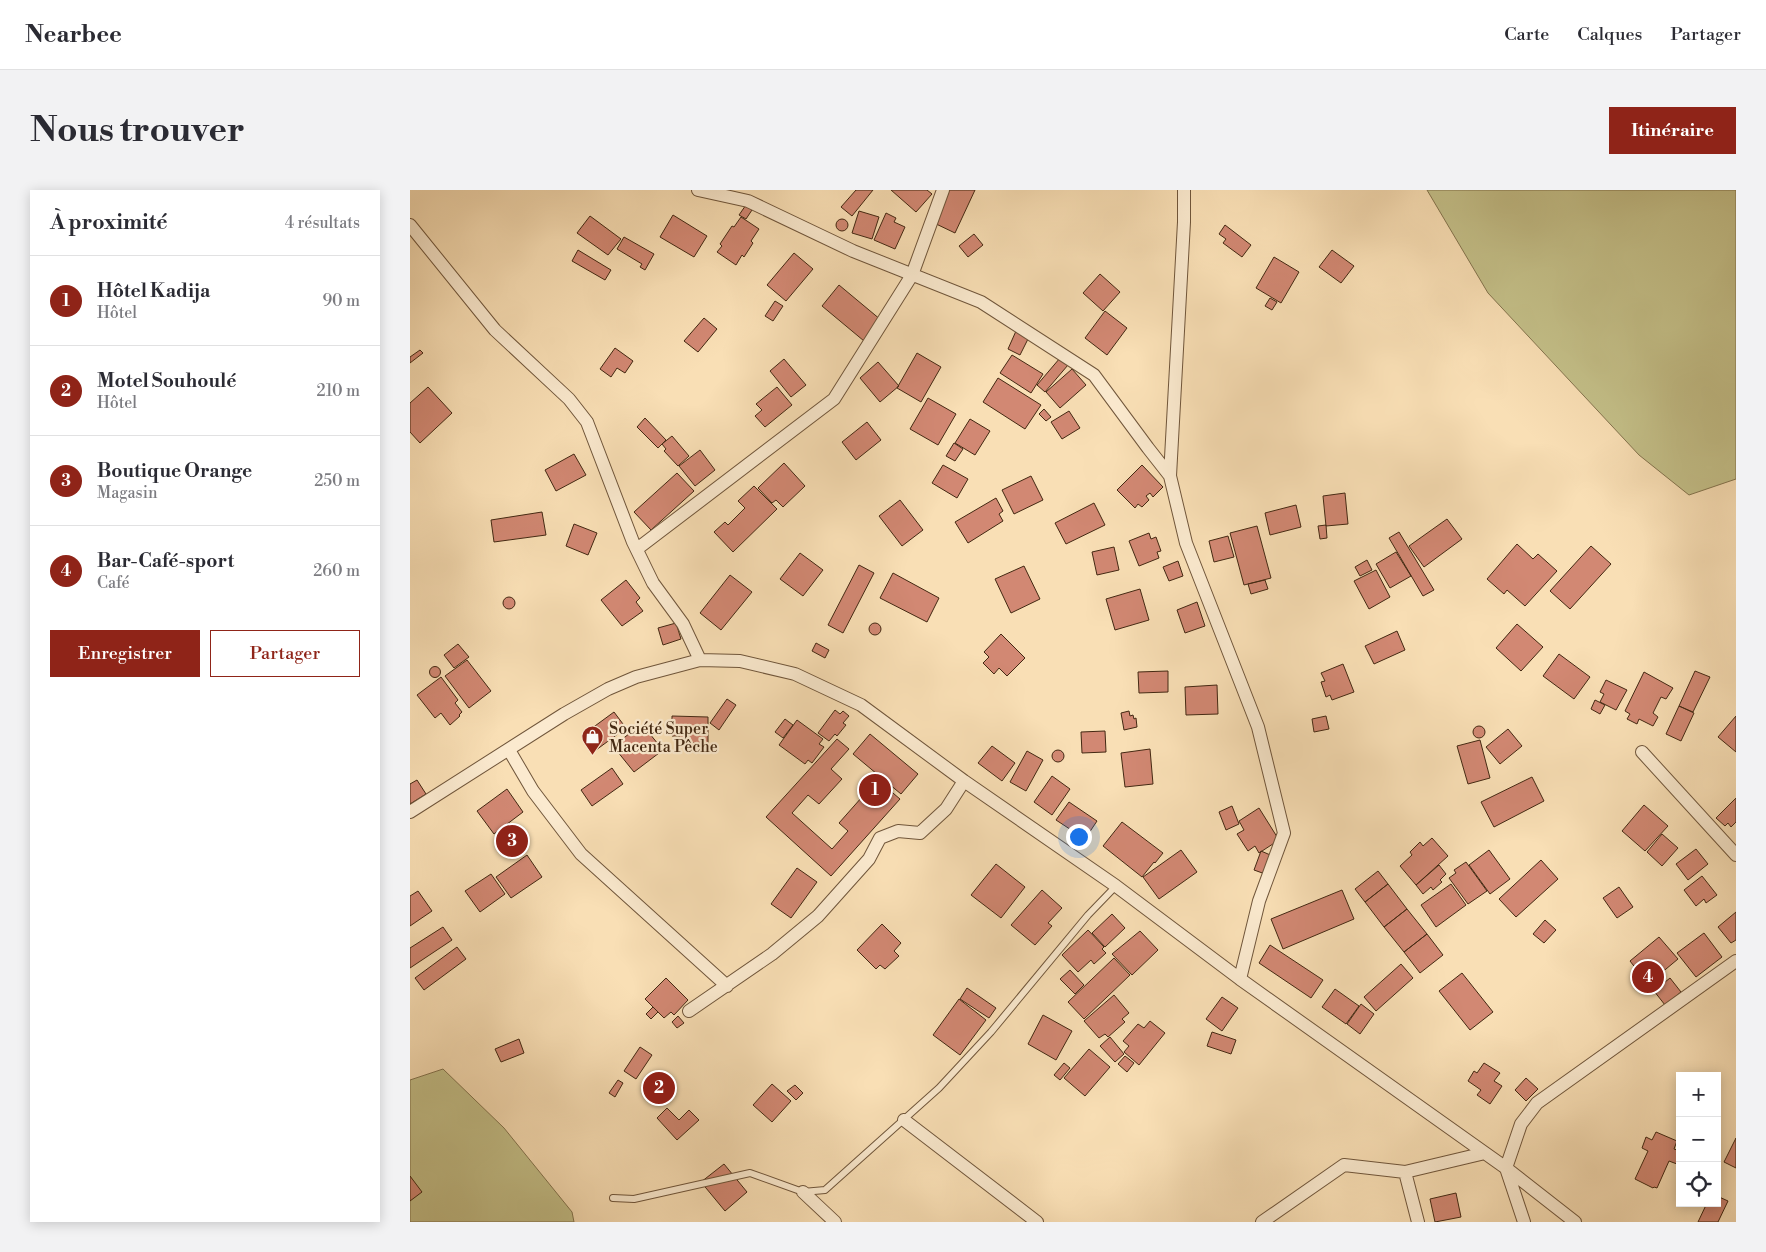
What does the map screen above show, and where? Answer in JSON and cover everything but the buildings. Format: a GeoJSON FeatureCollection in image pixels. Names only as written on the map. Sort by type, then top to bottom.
{"type":"FeatureCollection","features":[{"type":"Feature","properties":{"kind":"street"},"geometry":{"type":"LineString","coordinates":[[698,190],[748,201],[853,251],[981,302],[1094,375],[1170,476]]}},
{"type":"Feature","properties":{"kind":"street"},"geometry":{"type":"LineString","coordinates":[[637,549],[834,399],[912,275],[943,190]]}},
{"type":"Feature","properties":{"kind":"street"},"geometry":{"type":"LineString","coordinates":[[1184,190],[1184,222],[1170,476],[1186,543],[1258,727],[1284,833],[1259,901],[1240,979]]}},
{"type":"Feature","properties":{"kind":"street"},"geometry":{"type":"LineString","coordinates":[[410,225],[495,330],[569,399],[587,422],[605,474],[653,583],[683,624],[700,660]]}},
{"type":"Feature","properties":{"kind":"street"},"geometry":{"type":"LineString","coordinates":[[410,812],[564,714],[608,689],[636,677],[700,660],[740,661],[796,674],[861,705],[964,781],[1116,886],[1240,979],[1506,1168],[1575,1222]]}},
{"type":"Feature","properties":{"kind":"street"},"geometry":{"type":"LineString","coordinates":[[509,750],[533,791],[581,854],[727,986]]}},
{"type":"Feature","properties":{"kind":"street"},"geometry":{"type":"LineString","coordinates":[[1642,752],[1736,855]]}},
{"type":"Feature","properties":{"kind":"street"},"geometry":{"type":"LineString","coordinates":[[689,1011],[772,954],[818,916],[869,859],[880,838],[898,831],[920,833],[946,809],[964,781]]}},
{"type":"Feature","properties":{"kind":"street"},"geometry":{"type":"LineString","coordinates":[[1524,1222],[1506,1168],[1520,1124],[1537,1103],[1736,961]]}},
{"type":"Feature","properties":{"kind":"street"},"geometry":{"type":"LineString","coordinates":[[904,1120],[1037,1222]]}},
{"type":"Feature","properties":{"kind":"street"},"geometry":{"type":"LineString","coordinates":[[1262,1222],[1344,1165],[1405,1172],[1485,1153]]}},
{"type":"Feature","properties":{"kind":"street"},"geometry":{"type":"LineString","coordinates":[[1405,1172],[1418,1222]]}},
{"type":"Feature","properties":{"kind":"street"},"geometry":{"type":"LineString","coordinates":[[803,1192],[835,1222]]}},
{"type":"Feature","properties":{"kind":"lane"},"geometry":{"type":"LineString","coordinates":[[613,1198],[634,1199],[750,1173],[803,1192],[825,1190],[939,1088],[991,1032],[1088,915],[1116,886]]}},
{"type":"Feature","properties":{"kind":"shaded area"},"geometry":{"type":"Polygon","coordinates":[[[1427,190],[1736,190],[1736,479],[1689,495],[1639,455],[1488,293],[1427,190]]]}},
{"type":"Feature","properties":{"kind":"shaded area"},"geometry":{"type":"Polygon","coordinates":[[[443,1069],[504,1128],[572,1212],[574,1222],[410,1222],[410,1080],[443,1069]]]}},
{"type":"Feature","properties":{"kind":"place","name":"Société Super Macenta Pêche"},"geometry":{"type":"Point","coordinates":[593,756]}},
{"type":"Feature","properties":{"kind":"place","name":"Hôtel Kadija"},"geometry":{"type":"Point","coordinates":[875,790]}},
{"type":"Feature","properties":{"kind":"place","name":"Boutique Orange"},"geometry":{"type":"Point","coordinates":[512,841]}},
{"type":"Feature","properties":{"kind":"place","name":"Bar-Café-sport"},"geometry":{"type":"Point","coordinates":[1648,977]}},
{"type":"Feature","properties":{"kind":"place","name":"Motel Souhoulé"},"geometry":{"type":"Point","coordinates":[659,1088]}}]}
